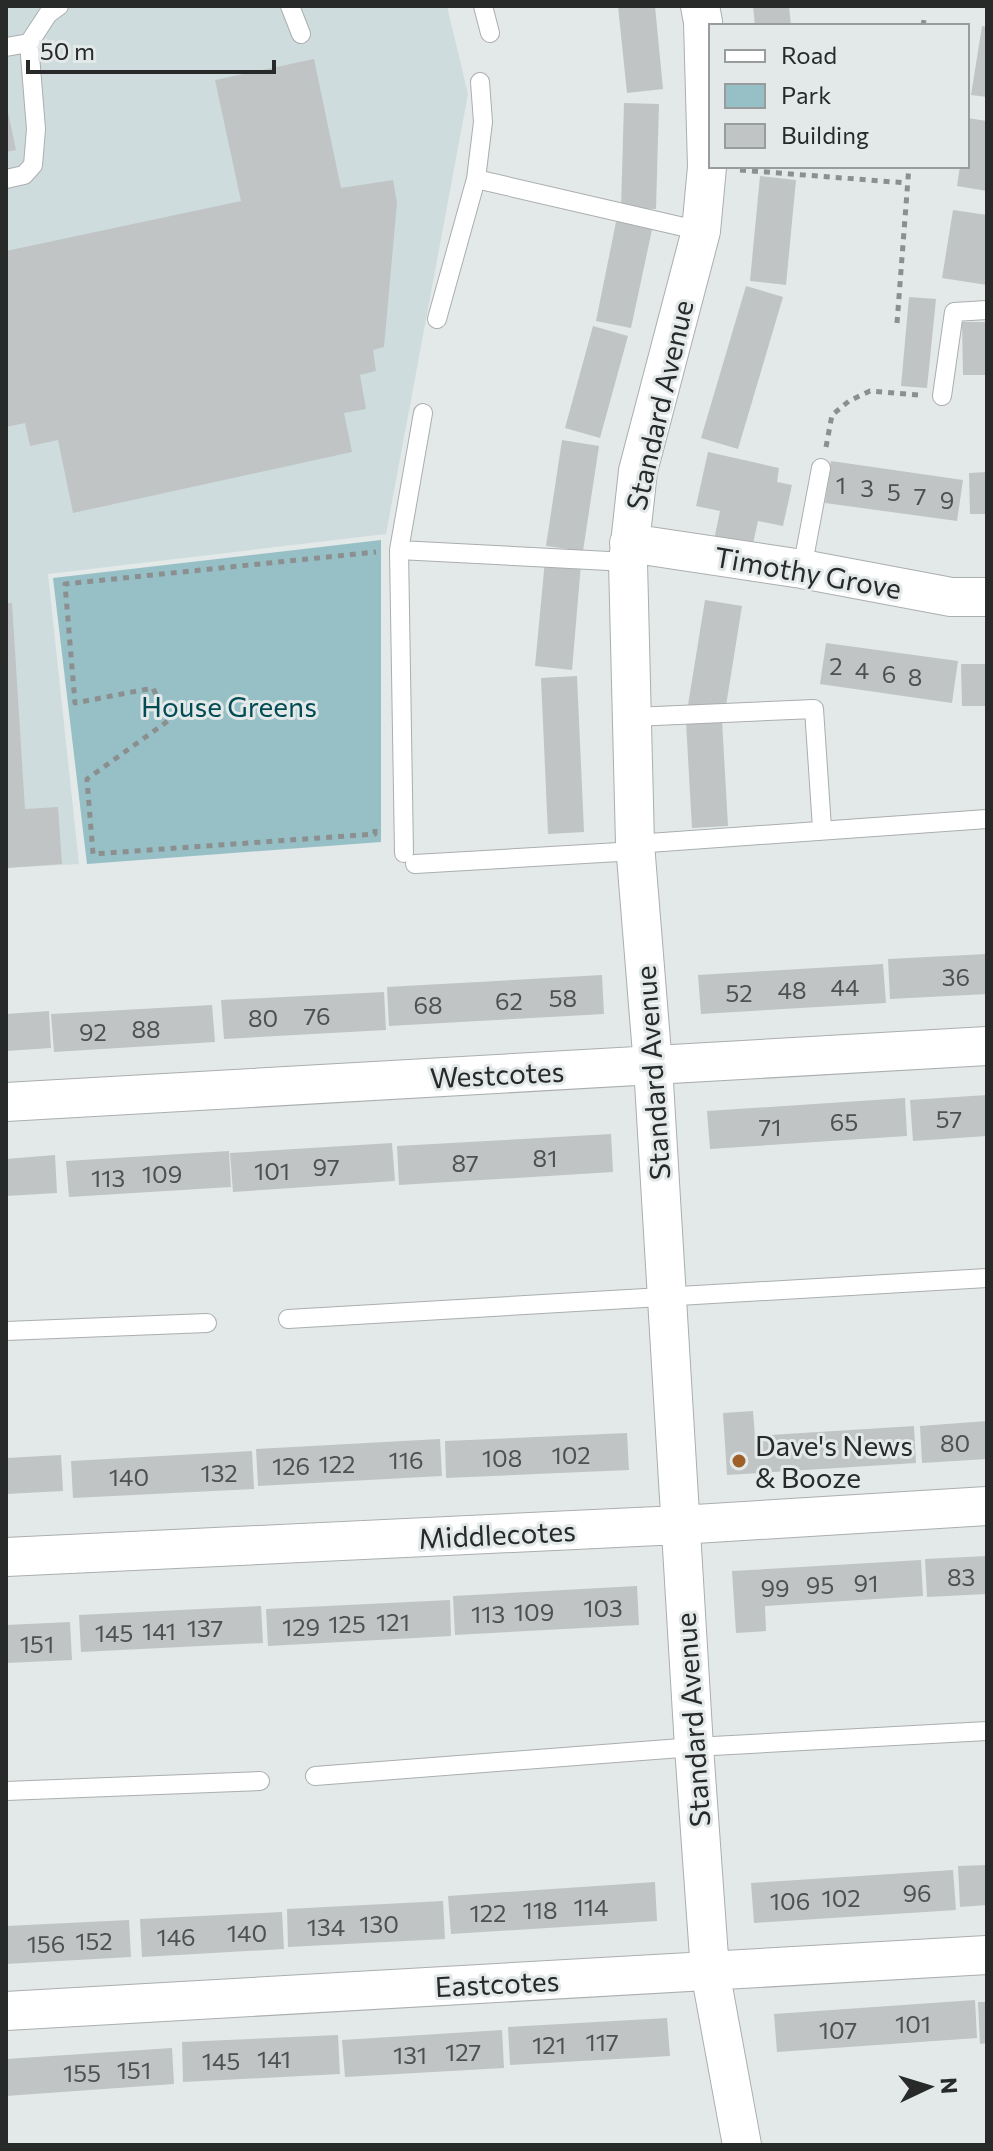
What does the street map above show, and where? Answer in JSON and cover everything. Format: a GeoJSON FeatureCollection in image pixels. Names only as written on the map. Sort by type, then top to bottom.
{"type":"FeatureCollection","features":[{"type":"Feature","properties":{"kind":"street","name":"Standard Avenue"},"geometry":{"type":"LineString","coordinates":[[700,6],[707,167],[701,231],[638,471],[628,553],[636,847],[653,1066],[679,1525],[710,1971],[742,2145]]}},
{"type":"Feature","properties":{"kind":"street","name":"Timothy Grove"},"geometry":{"type":"LineString","coordinates":[[628,553],[802,569],[951,597],[987,597]]}},
{"type":"Feature","properties":{"kind":"street","name":"Westcotes"},"geometry":{"type":"LineString","coordinates":[[6,1102],[987,1046]]}},
{"type":"Feature","properties":{"kind":"street","name":"Middlecotes"},"geometry":{"type":"LineString","coordinates":[[6,1557],[679,1525],[987,1506]]}},
{"type":"Feature","properties":{"kind":"street","name":"Eastcotes"},"geometry":{"type":"LineString","coordinates":[[6,2011],[987,1955]]}},
{"type":"Feature","properties":{"kind":"lane"},"geometry":{"type":"LineString","coordinates":[[6,179],[24,175],[33,165],[36,129],[29,43],[48,14],[59,6]]}},
{"type":"Feature","properties":{"kind":"lane"},"geometry":{"type":"LineString","coordinates":[[290,6],[301,34]]}},
{"type":"Feature","properties":{"kind":"lane"},"geometry":{"type":"LineString","coordinates":[[483,6],[490,33]]}},
{"type":"Feature","properties":{"kind":"lane"},"geometry":{"type":"LineString","coordinates":[[6,47],[29,43]]}},
{"type":"Feature","properties":{"kind":"lane"},"geometry":{"type":"LineString","coordinates":[[437,319],[476,179],[483,122],[480,82]]}},
{"type":"Feature","properties":{"kind":"lane"},"geometry":{"type":"LineString","coordinates":[[476,179],[701,231]]}},
{"type":"Feature","properties":{"kind":"lane"},"geometry":{"type":"LineString","coordinates":[[942,396],[954,312],[987,310]]}},
{"type":"Feature","properties":{"kind":"lane"},"geometry":{"type":"LineString","coordinates":[[423,413],[399,550],[410,859],[636,847],[822,828],[987,819]]}},
{"type":"Feature","properties":{"kind":"lane"},"geometry":{"type":"LineString","coordinates":[[802,569],[821,468]]}},
{"type":"Feature","properties":{"kind":"lane"},"geometry":{"type":"LineString","coordinates":[[399,550],[628,553]]}},
{"type":"Feature","properties":{"kind":"lane"},"geometry":{"type":"LineString","coordinates":[[633,717],[814,709],[822,828]]}},
{"type":"Feature","properties":{"kind":"lane"},"geometry":{"type":"LineString","coordinates":[[288,1319],[987,1278]]}},
{"type":"Feature","properties":{"kind":"lane"},"geometry":{"type":"LineString","coordinates":[[6,1331],[207,1323]]}},
{"type":"Feature","properties":{"kind":"lane"},"geometry":{"type":"LineString","coordinates":[[315,1776],[694,1747],[987,1731]]}},
{"type":"Feature","properties":{"kind":"lane"},"geometry":{"type":"LineString","coordinates":[[6,1791],[260,1781]]}},
{"type":"Feature","properties":{"kind":"path"},"geometry":{"type":"LineString","coordinates":[[720,168],[907,183]]}},
{"type":"Feature","properties":{"kind":"path"},"geometry":{"type":"LineString","coordinates":[[897,323],[909,168]]}},
{"type":"Feature","properties":{"kind":"path"},"geometry":{"type":"LineString","coordinates":[[821,468],[832,415],[849,401],[870,391],[942,396]]}},
{"type":"Feature","properties":{"kind":"path"},"geometry":{"type":"LineString","coordinates":[[375,818],[375,834],[93,854],[87,779],[168,721],[153,688],[75,703],[65,584],[399,550]]}},
{"type":"Feature","properties":{"kind":"path"},"geometry":{"type":"LineString","coordinates":[[373,552],[373,568]]}},
{"type":"Feature","properties":{"kind":"shaded area"},"geometry":{"type":"Polygon","coordinates":[[[6,6],[447,6],[468,94],[386,534],[48,574],[79,864],[6,868],[6,6]]]}},
{"type":"Feature","properties":{"kind":"green space","name":"House Greens"},"geometry":{"type":"Polygon","coordinates":[[[381,540],[381,842],[87,864],[53,578],[381,540]]]}},
{"type":"Feature","properties":{"kind":"building"},"geometry":{"type":"Polygon","coordinates":[[[618,6],[655,6],[663,89],[627,93],[618,6]]]}},
{"type":"Feature","properties":{"kind":"building"},"geometry":{"type":"Polygon","coordinates":[[[753,6],[789,6],[791,24],[755,24],[753,6]]]}},
{"type":"Feature","properties":{"kind":"building"},"geometry":{"type":"Polygon","coordinates":[[[982,26],[987,27],[987,97],[971,95],[982,26]]]}},
{"type":"Feature","properties":{"kind":"building"},"geometry":{"type":"Polygon","coordinates":[[[314,59],[341,188],[393,180],[397,203],[384,347],[373,350],[376,371],[360,375],[366,409],[344,413],[352,452],[73,513],[58,440],[30,446],[25,423],[6,427],[6,251],[241,201],[215,80],[314,59]]]}},
{"type":"Feature","properties":{"kind":"building"},"geometry":{"type":"Polygon","coordinates":[[[624,103],[659,104],[656,209],[621,208],[624,103]]]}},
{"type":"Feature","properties":{"kind":"building"},"geometry":{"type":"Polygon","coordinates":[[[6,108],[16,150],[6,152],[6,108]]]}},
{"type":"Feature","properties":{"kind":"building"},"geometry":{"type":"Polygon","coordinates":[[[969,118],[987,121],[987,191],[957,186],[960,168],[969,168],[969,118]]]}},
{"type":"Feature","properties":{"kind":"building"},"geometry":{"type":"Polygon","coordinates":[[[760,176],[796,180],[786,285],[750,281],[760,176]]]}},
{"type":"Feature","properties":{"kind":"building"},"geometry":{"type":"Polygon","coordinates":[[[953,210],[987,215],[987,285],[942,278],[953,210]]]}},
{"type":"Feature","properties":{"kind":"building"},"geometry":{"type":"Polygon","coordinates":[[[617,217],[653,225],[631,328],[596,321],[617,217]]]}},
{"type":"Feature","properties":{"kind":"building"},"geometry":{"type":"Polygon","coordinates":[[[746,286],[783,297],[738,449],[701,438],[746,286]]]}},
{"type":"Feature","properties":{"kind":"building"},"geometry":{"type":"Polygon","coordinates":[[[909,297],[936,299],[927,388],[901,386],[909,297]]]}},
{"type":"Feature","properties":{"kind":"building"},"geometry":{"type":"Polygon","coordinates":[[[962,322],[987,322],[987,375],[963,375],[962,322]]]}},
{"type":"Feature","properties":{"kind":"building"},"geometry":{"type":"Polygon","coordinates":[[[593,326],[628,336],[600,438],[565,428],[593,326]]]}},
{"type":"Feature","properties":{"kind":"building"},"geometry":{"type":"Polygon","coordinates":[[[562,440],[599,446],[583,551],[546,546],[562,440]]]}},
{"type":"Feature","properties":{"kind":"building"},"geometry":{"type":"Polygon","coordinates":[[[708,452],[779,468],[777,482],[792,485],[783,526],[758,521],[752,548],[714,540],[720,511],[696,506],[708,452]]]}},
{"type":"Feature","properties":{"kind":"building"},"geometry":{"type":"Polygon","coordinates":[[[831,461],[963,480],[957,521],[825,503],[831,461]]]}},
{"type":"Feature","properties":{"kind":"building"},"geometry":{"type":"Polygon","coordinates":[[[987,472],[987,514],[970,514],[969,473],[987,472]]]}},
{"type":"Feature","properties":{"kind":"building"},"geometry":{"type":"Polygon","coordinates":[[[545,560],[581,564],[572,670],[535,666],[545,560]]]}},
{"type":"Feature","properties":{"kind":"building"},"geometry":{"type":"Polygon","coordinates":[[[705,600],[742,606],[725,712],[688,705],[705,600]]]}},
{"type":"Feature","properties":{"kind":"building"},"geometry":{"type":"Polygon","coordinates":[[[6,603],[12,603],[25,809],[58,807],[62,864],[6,868],[6,603]]]}},
{"type":"Feature","properties":{"kind":"building"},"geometry":{"type":"Polygon","coordinates":[[[826,643],[958,661],[952,703],[820,684],[826,643]]]}},
{"type":"Feature","properties":{"kind":"building"},"geometry":{"type":"Polygon","coordinates":[[[961,664],[987,664],[987,706],[962,706],[961,664]]]}},
{"type":"Feature","properties":{"kind":"building"},"geometry":{"type":"Polygon","coordinates":[[[577,676],[584,832],[548,834],[541,678],[577,676]]]}},
{"type":"Feature","properties":{"kind":"building"},"geometry":{"type":"Polygon","coordinates":[[[722,720],[728,826],[692,828],[686,722],[722,720]]]}},
{"type":"Feature","properties":{"kind":"building"},"geometry":{"type":"Polygon","coordinates":[[[987,954],[987,994],[890,999],[888,959],[987,954]]]}},
{"type":"Feature","properties":{"kind":"building"},"geometry":{"type":"Polygon","coordinates":[[[883,964],[886,1003],[701,1014],[698,975],[883,964]]]}},
{"type":"Feature","properties":{"kind":"building"},"geometry":{"type":"Polygon","coordinates":[[[602,975],[604,1014],[389,1026],[387,987],[602,975]]]}},
{"type":"Feature","properties":{"kind":"building"},"geometry":{"type":"Polygon","coordinates":[[[384,992],[386,1030],[224,1039],[221,1000],[384,992]]]}},
{"type":"Feature","properties":{"kind":"building"},"geometry":{"type":"Polygon","coordinates":[[[212,1005],[215,1042],[54,1052],[51,1014],[212,1005]]]}},
{"type":"Feature","properties":{"kind":"building"},"geometry":{"type":"Polygon","coordinates":[[[49,1011],[51,1048],[6,1051],[6,1014],[49,1011]]]}},
{"type":"Feature","properties":{"kind":"building"},"geometry":{"type":"Polygon","coordinates":[[[987,1095],[987,1136],[913,1141],[910,1100],[987,1095]]]}},
{"type":"Feature","properties":{"kind":"building"},"geometry":{"type":"Polygon","coordinates":[[[905,1098],[907,1136],[710,1149],[707,1111],[905,1098]]]}},
{"type":"Feature","properties":{"kind":"building"},"geometry":{"type":"Polygon","coordinates":[[[611,1134],[613,1172],[399,1185],[397,1146],[611,1134]]]}},
{"type":"Feature","properties":{"kind":"building"},"geometry":{"type":"Polygon","coordinates":[[[392,1143],[395,1181],[233,1192],[230,1153],[392,1143]]]}},
{"type":"Feature","properties":{"kind":"building"},"geometry":{"type":"Polygon","coordinates":[[[229,1151],[231,1187],[69,1197],[66,1161],[229,1151]]]}},
{"type":"Feature","properties":{"kind":"building"},"geometry":{"type":"Polygon","coordinates":[[[55,1155],[57,1193],[6,1196],[6,1159],[55,1155]]]}},
{"type":"Feature","properties":{"kind":"building"},"geometry":{"type":"Polygon","coordinates":[[[753,1411],[755,1436],[914,1426],[916,1463],[727,1475],[723,1413],[753,1411]]]}},
{"type":"Feature","properties":{"kind":"building"},"geometry":{"type":"Polygon","coordinates":[[[987,1421],[987,1459],[922,1463],[920,1426],[987,1421]]]}},
{"type":"Feature","properties":{"kind":"building"},"geometry":{"type":"Polygon","coordinates":[[[627,1433],[629,1470],[446,1478],[445,1441],[627,1433]]]}},
{"type":"Feature","properties":{"kind":"building"},"geometry":{"type":"Polygon","coordinates":[[[440,1439],[442,1476],[258,1486],[256,1449],[440,1439]]]}},
{"type":"Feature","properties":{"kind":"building"},"geometry":{"type":"Polygon","coordinates":[[[252,1451],[254,1489],[73,1498],[71,1461],[252,1451]]]}},
{"type":"Feature","properties":{"kind":"building"},"geometry":{"type":"Polygon","coordinates":[[[61,1455],[63,1491],[6,1494],[6,1458],[61,1455]]]}},
{"type":"Feature","properties":{"kind":"building"},"geometry":{"type":"Polygon","coordinates":[[[987,1556],[987,1594],[927,1597],[925,1559],[987,1556]]]}},
{"type":"Feature","properties":{"kind":"building"},"geometry":{"type":"Polygon","coordinates":[[[921,1560],[923,1596],[765,1606],[766,1631],[736,1633],[732,1571],[921,1560]]]}},
{"type":"Feature","properties":{"kind":"building"},"geometry":{"type":"Polygon","coordinates":[[[637,1586],[639,1625],[455,1635],[453,1596],[637,1586]]]}},
{"type":"Feature","properties":{"kind":"building"},"geometry":{"type":"Polygon","coordinates":[[[450,1600],[451,1636],[268,1646],[266,1609],[450,1600]]]}},
{"type":"Feature","properties":{"kind":"building"},"geometry":{"type":"Polygon","coordinates":[[[261,1606],[263,1643],[81,1652],[79,1615],[261,1606]]]}},
{"type":"Feature","properties":{"kind":"building"},"geometry":{"type":"Polygon","coordinates":[[[70,1622],[72,1660],[6,1663],[6,1625],[70,1622]]]}},
{"type":"Feature","properties":{"kind":"building"},"geometry":{"type":"Polygon","coordinates":[[[987,1865],[987,1905],[960,1907],[958,1866],[987,1865]]]}},
{"type":"Feature","properties":{"kind":"building"},"geometry":{"type":"Polygon","coordinates":[[[953,1870],[956,1910],[754,1923],[751,1883],[953,1870]]]}},
{"type":"Feature","properties":{"kind":"building"},"geometry":{"type":"Polygon","coordinates":[[[655,1882],[657,1921],[451,1934],[448,1896],[655,1882]]]}},
{"type":"Feature","properties":{"kind":"building"},"geometry":{"type":"Polygon","coordinates":[[[443,1901],[445,1939],[288,1947],[287,1909],[443,1901]]]}},
{"type":"Feature","properties":{"kind":"building"},"geometry":{"type":"Polygon","coordinates":[[[282,1912],[284,1949],[142,1957],[140,1919],[282,1912]]]}},
{"type":"Feature","properties":{"kind":"building"},"geometry":{"type":"Polygon","coordinates":[[[129,1920],[131,1957],[6,1964],[6,1926],[129,1920]]]}},
{"type":"Feature","properties":{"kind":"building"},"geometry":{"type":"Polygon","coordinates":[[[975,2000],[977,2038],[777,2052],[774,2014],[975,2000]]]}},
{"type":"Feature","properties":{"kind":"building"},"geometry":{"type":"Polygon","coordinates":[[[978,2002],[987,2002],[987,2043],[980,2044],[978,2002]]]}},
{"type":"Feature","properties":{"kind":"building"},"geometry":{"type":"Polygon","coordinates":[[[667,2018],[670,2056],[510,2065],[508,2027],[667,2018]]]}},
{"type":"Feature","properties":{"kind":"building"},"geometry":{"type":"Polygon","coordinates":[[[502,2030],[504,2068],[345,2077],[342,2040],[502,2030]]]}},
{"type":"Feature","properties":{"kind":"building"},"geometry":{"type":"Polygon","coordinates":[[[338,2035],[340,2074],[183,2082],[182,2042],[338,2035]]]}},
{"type":"Feature","properties":{"kind":"building"},"geometry":{"type":"Polygon","coordinates":[[[172,2048],[174,2084],[6,2096],[6,2059],[172,2048]]]}},
{"type":"Feature","properties":{"kind":"place","name":"Dave's News & Booze"},"geometry":{"type":"Point","coordinates":[739,1461]}}]}
